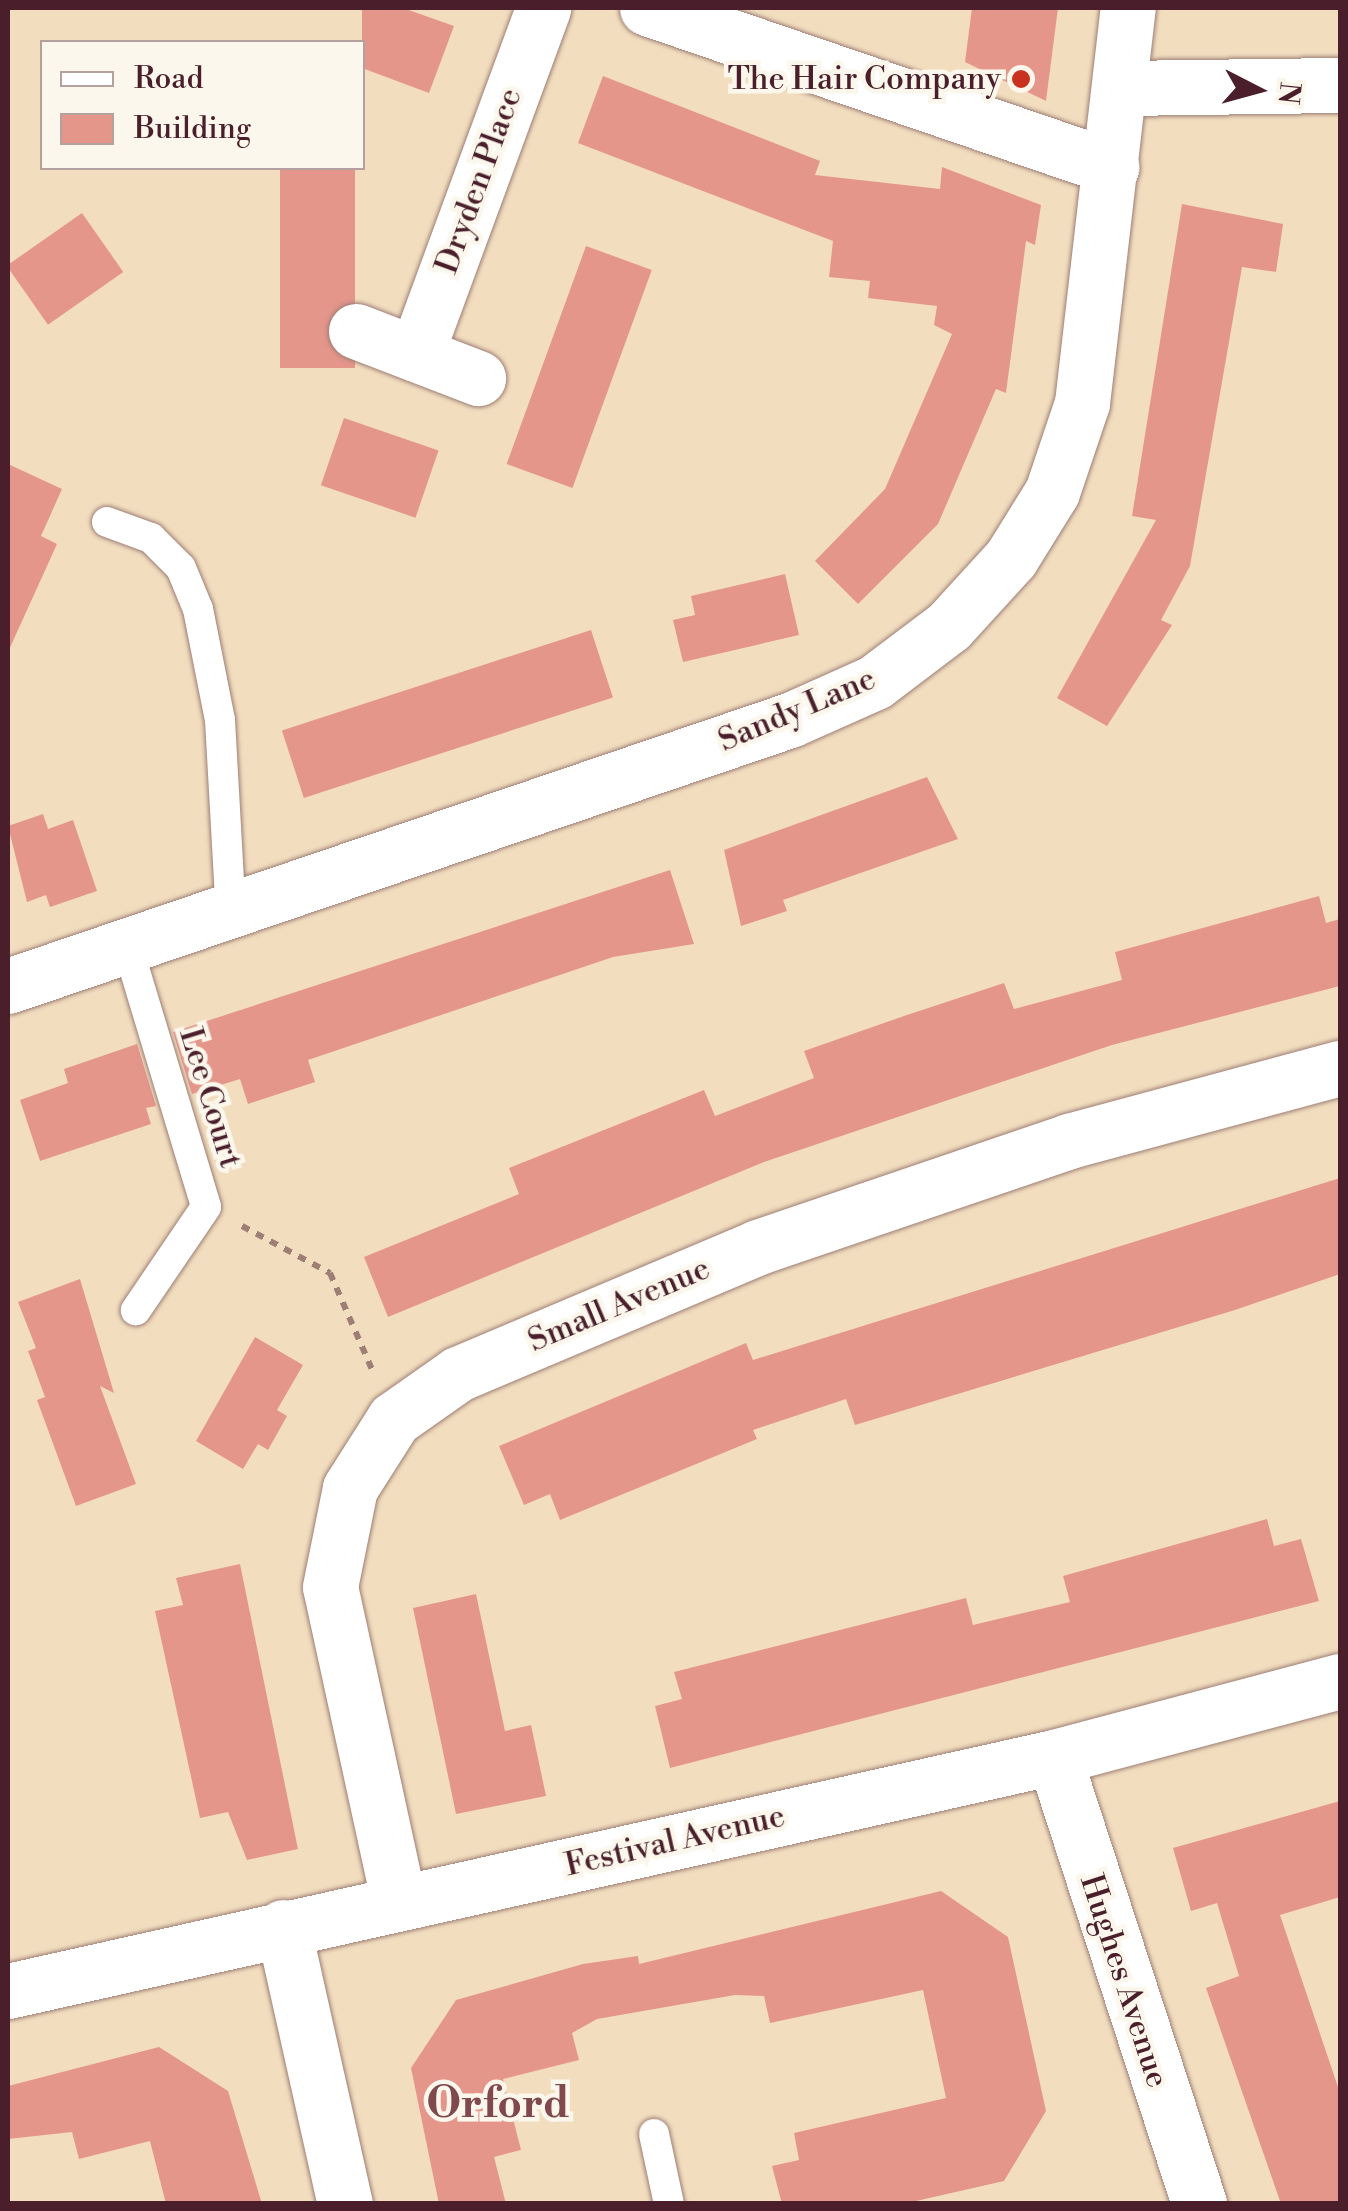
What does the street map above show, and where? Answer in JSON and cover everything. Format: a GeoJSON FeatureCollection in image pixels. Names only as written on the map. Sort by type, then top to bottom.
{"type":"FeatureCollection","features":[{"type":"Feature","properties":{"kind":"street","name":"Dryden Place"},"geometry":{"type":"LineString","coordinates":[[416,354],[542,8]]}},
{"type":"Feature","properties":{"kind":"street"},"geometry":{"type":"LineString","coordinates":[[648,8],[1112,167]]}},
{"type":"Feature","properties":{"kind":"street","name":"Sandy Lane"},"geometry":{"type":"LineString","coordinates":[[8,986],[231,914],[790,720],[875,682],[949,626],[1011,558],[1052,492],[1082,402],[1122,88],[1128,8]]}},
{"type":"Feature","properties":{"kind":"street"},"geometry":{"type":"LineString","coordinates":[[1122,88],[1340,86]]}},
{"type":"Feature","properties":{"kind":"street"},"geometry":{"type":"LineString","coordinates":[[356,331],[478,378]]}},
{"type":"Feature","properties":{"kind":"street","name":"Small Avenue"},"geometry":{"type":"LineString","coordinates":[[398,1903],[330,1587],[350,1488],[394,1420],[458,1374],[758,1247],[1069,1141],[1340,1068]]}},
{"type":"Feature","properties":{"kind":"street","name":"Festival Avenue"},"geometry":{"type":"LineString","coordinates":[[8,1991],[1054,1758],[1340,1682]]}},
{"type":"Feature","properties":{"kind":"street","name":"Hughes Avenue"},"geometry":{"type":"LineString","coordinates":[[1054,1758],[1187,2200]]}},
{"type":"Feature","properties":{"kind":"street"},"geometry":{"type":"LineString","coordinates":[[283,1927],[345,2204]]}},
{"type":"Feature","properties":{"kind":"lane"},"geometry":{"type":"LineString","coordinates":[[107,522],[152,538],[181,568],[198,609],[220,720],[231,914]]}},
{"type":"Feature","properties":{"kind":"lane","name":"Lee Court"},"geometry":{"type":"LineString","coordinates":[[128,948],[206,1206],[136,1310]]}},
{"type":"Feature","properties":{"kind":"lane"},"geometry":{"type":"LineString","coordinates":[[654,2134],[669,2204]]}},
{"type":"Feature","properties":{"kind":"path"},"geometry":{"type":"LineString","coordinates":[[206,1206],[330,1273],[394,1420]]}},
{"type":"Feature","properties":{"kind":"building"},"geometry":{"type":"Polygon","coordinates":[[[362,8],[403,8],[454,26],[429,93],[365,69],[362,8]]]}},
{"type":"Feature","properties":{"kind":"building"},"geometry":{"type":"Polygon","coordinates":[[[972,8],[1058,8],[1046,101],[965,62],[972,8]]]}},
{"type":"Feature","properties":{"kind":"building"},"geometry":{"type":"Polygon","coordinates":[[[603,76],[820,161],[815,175],[940,189],[942,167],[1041,205],[1035,245],[1026,241],[1006,393],[996,389],[938,524],[858,604],[815,561],[885,489],[952,334],[934,325],[937,306],[868,298],[870,281],[829,277],[833,241],[578,143],[603,76]]]}},
{"type":"Feature","properties":{"kind":"building"},"geometry":{"type":"Polygon","coordinates":[[[280,170],[355,170],[355,368],[280,368],[280,170]]]}},
{"type":"Feature","properties":{"kind":"building"},"geometry":{"type":"Polygon","coordinates":[[[1182,204],[1283,224],[1276,272],[1242,267],[1190,566],[1161,620],[1172,625],[1107,726],[1057,698],[1156,520],[1132,516],[1182,204]]]}},
{"type":"Feature","properties":{"kind":"building"},"geometry":{"type":"Polygon","coordinates":[[[82,213],[123,272],[48,325],[8,265],[82,213]]]}},
{"type":"Feature","properties":{"kind":"building"},"geometry":{"type":"Polygon","coordinates":[[[586,246],[652,270],[572,488],[507,464],[586,246]]]}},
{"type":"Feature","properties":{"kind":"building"},"geometry":{"type":"Polygon","coordinates":[[[344,418],[439,451],[415,518],[321,485],[344,418]]]}},
{"type":"Feature","properties":{"kind":"building"},"geometry":{"type":"Polygon","coordinates":[[[8,464],[62,489],[41,536],[57,544],[8,652],[8,464]]]}},
{"type":"Feature","properties":{"kind":"building"},"geometry":{"type":"Polygon","coordinates":[[[785,574],[799,635],[683,662],[673,620],[695,615],[691,596],[785,574]]]}},
{"type":"Feature","properties":{"kind":"building"},"geometry":{"type":"Polygon","coordinates":[[[591,630],[613,698],[304,798],[282,730],[591,630]]]}},
{"type":"Feature","properties":{"kind":"building"},"geometry":{"type":"Polygon","coordinates":[[[927,777],[958,839],[783,900],[787,911],[741,926],[724,850],[927,777]]]}},
{"type":"Feature","properties":{"kind":"building"},"geometry":{"type":"Polygon","coordinates":[[[43,814],[48,829],[73,820],[97,891],[50,907],[46,895],[27,902],[8,826],[43,814]]]}},
{"type":"Feature","properties":{"kind":"building"},"geometry":{"type":"Polygon","coordinates":[[[670,870],[694,944],[613,957],[308,1060],[315,1082],[248,1104],[240,1079],[192,1094],[173,1032],[670,870]]]}},
{"type":"Feature","properties":{"kind":"building"},"geometry":{"type":"Polygon","coordinates":[[[1319,896],[1326,923],[1340,919],[1340,986],[1112,1045],[764,1162],[388,1317],[364,1257],[519,1194],[509,1168],[704,1090],[715,1116],[814,1078],[804,1051],[904,1016],[1004,983],[1014,1009],[1122,980],[1115,952],[1319,896]]]}},
{"type":"Feature","properties":{"kind":"building"},"geometry":{"type":"Polygon","coordinates":[[[137,1044],[156,1106],[146,1108],[151,1124],[40,1161],[20,1100],[68,1083],[64,1069],[137,1044]]]}},
{"type":"Feature","properties":{"kind":"building"},"geometry":{"type":"Polygon","coordinates":[[[1340,1178],[1340,1274],[1235,1310],[855,1425],[846,1399],[753,1430],[757,1439],[560,1520],[550,1494],[524,1505],[499,1446],[746,1343],[753,1360],[1340,1178]]]}},
{"type":"Feature","properties":{"kind":"building"},"geometry":{"type":"Polygon","coordinates":[[[80,1279],[114,1393],[100,1386],[136,1484],[76,1506],[37,1400],[45,1397],[28,1351],[36,1348],[18,1302],[80,1279]]]}},
{"type":"Feature","properties":{"kind":"building"},"geometry":{"type":"Polygon","coordinates":[[[255,1337],[303,1365],[277,1410],[287,1416],[268,1450],[258,1444],[243,1469],[196,1441],[255,1337]]]}},
{"type":"Feature","properties":{"kind":"building"},"geometry":{"type":"Polygon","coordinates":[[[1267,1519],[1274,1546],[1301,1539],[1319,1601],[670,1768],[655,1706],[682,1699],[674,1672],[966,1598],[973,1625],[1070,1602],[1063,1576],[1267,1519]]]}},
{"type":"Feature","properties":{"kind":"building"},"geometry":{"type":"Polygon","coordinates":[[[240,1564],[298,1849],[247,1860],[228,1812],[200,1818],[155,1611],[183,1605],[176,1578],[240,1564]]]}},
{"type":"Feature","properties":{"kind":"building"},"geometry":{"type":"Polygon","coordinates":[[[476,1594],[505,1731],[531,1725],[546,1796],[456,1814],[413,1608],[476,1594]]]}},
{"type":"Feature","properties":{"kind":"building"},"geometry":{"type":"Polygon","coordinates":[[[1340,1801],[1340,1897],[1280,1915],[1340,2093],[1340,2204],[1281,2204],[1206,1988],[1239,1976],[1217,1903],[1191,1911],[1173,1848],[1340,1801]]]}},
{"type":"Feature","properties":{"kind":"building"},"geometry":{"type":"Polygon","coordinates":[[[941,1891],[1008,1937],[1046,2111],[1004,2181],[903,2204],[782,2204],[772,2166],[799,2160],[794,2133],[946,2098],[923,1990],[770,2023],[764,1996],[735,1995],[597,2019],[572,2033],[579,2060],[503,2079],[521,2150],[494,2157],[506,2204],[439,2204],[411,2068],[456,2000],[583,1964],[638,1956],[639,1964],[941,1891]]]}},
{"type":"Feature","properties":{"kind":"building"},"geometry":{"type":"Polygon","coordinates":[[[159,2047],[228,2091],[262,2204],[166,2204],[150,2141],[79,2159],[72,2132],[8,2139],[8,2086],[159,2047]]]}},
{"type":"Feature","properties":{"kind":"place","name":"The Hair Company"},"geometry":{"type":"Point","coordinates":[1021,79]}},
{"type":"Feature","properties":{"kind":"district","name":"Orford"},"geometry":{"type":"Point","coordinates":[498,2105]}}]}
